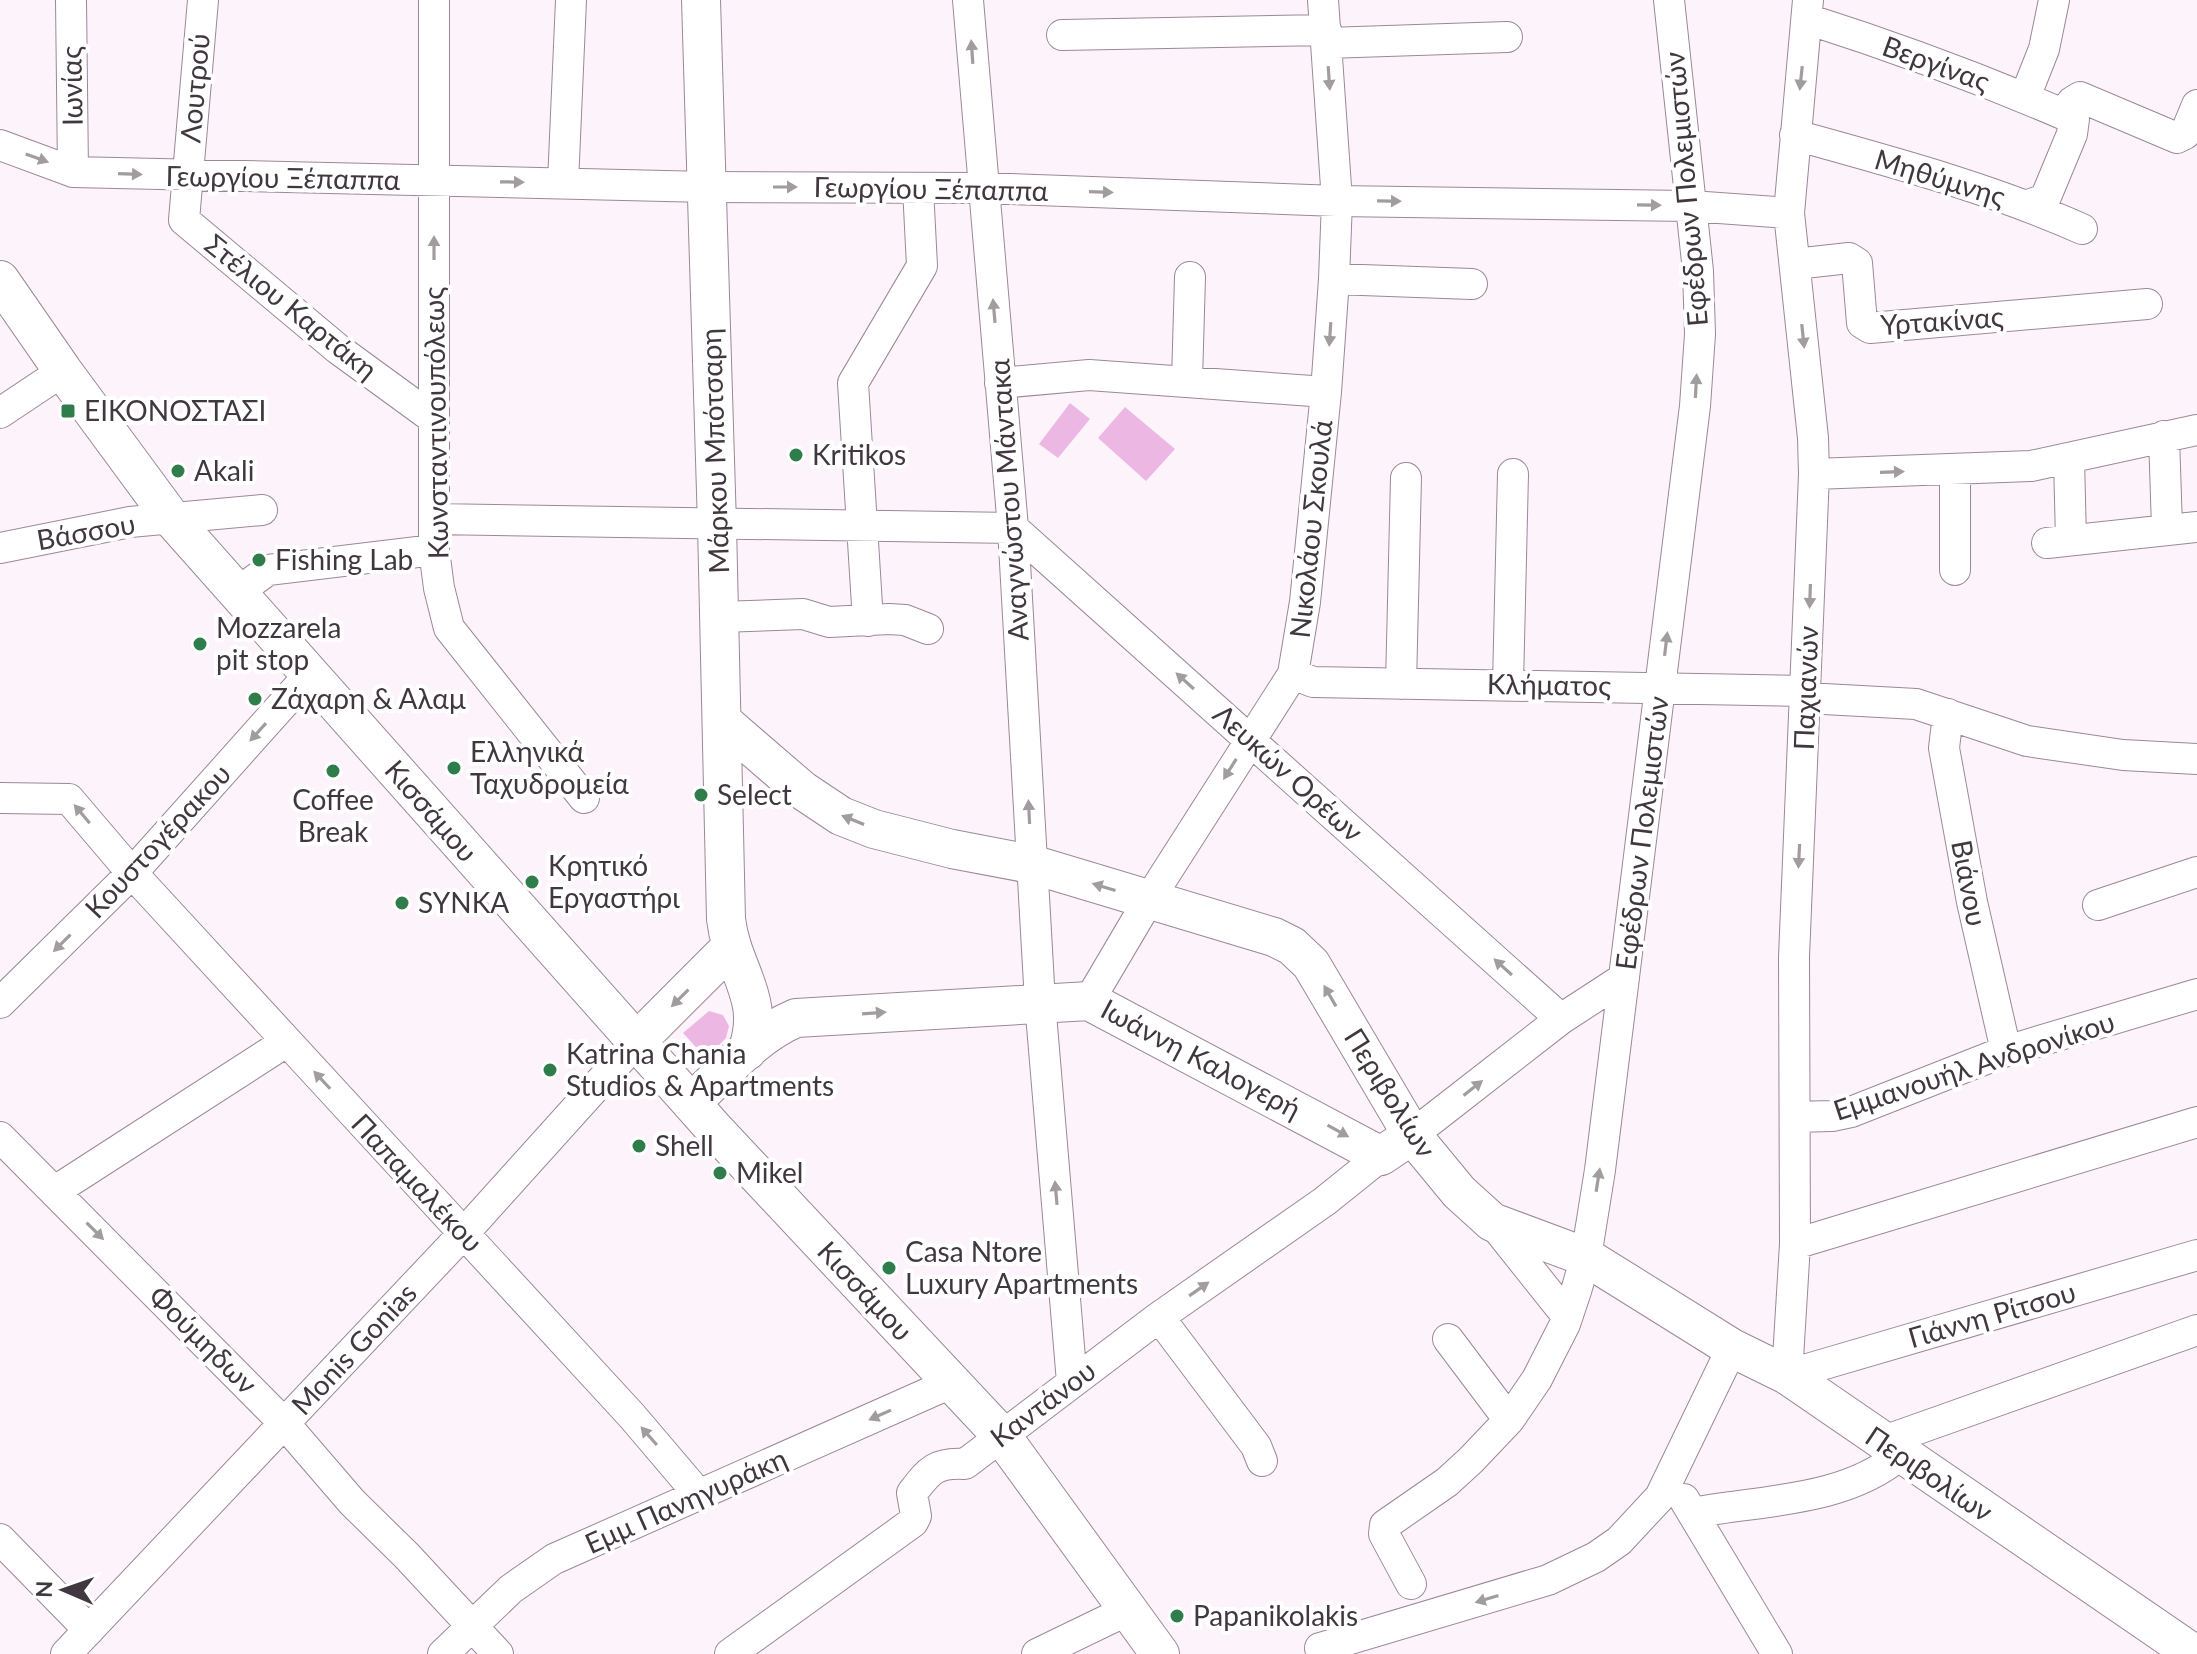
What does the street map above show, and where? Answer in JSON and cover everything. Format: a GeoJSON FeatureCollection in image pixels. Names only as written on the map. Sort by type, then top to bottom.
{"type":"FeatureCollection","features":[{"type":"Feature","properties":{"kind":"main road","name":"Μάρκου Μπότσαρη"},"geometry":{"type":"LineString","coordinates":[[701,0],[726,903],[741,983]]}},
{"type":"Feature","properties":{"kind":"main road","name":"Κισσάμου"},"geometry":{"type":"LineString","coordinates":[[0,280],[172,519],[691,1103],[1001,1435],[1160,1654]]}},
{"type":"Feature","properties":{"kind":"main road","name":"Περιβολίων"},"geometry":{"type":"LineString","coordinates":[[722,721],[776,770],[841,816],[912,840],[1031,864],[1274,937],[1292,946],[1311,964],[1396,1146],[1459,1192],[1492,1222],[1586,1257],[1732,1348],[1787,1375],[2177,1650]]}},
{"type":"Feature","properties":{"kind":"main road"},"geometry":{"type":"LineString","coordinates":[[637,1041],[741,983]]}},
{"type":"Feature","properties":{"kind":"main road"},"geometry":{"type":"LineString","coordinates":[[741,983],[770,1018],[796,1018]]}},
{"type":"Feature","properties":{"kind":"main road"},"geometry":{"type":"LineString","coordinates":[[741,983],[752,1036],[747,1051]]}},
{"type":"Feature","properties":{"kind":"main road","name":"Ιωάννη Καλογερή"},"geometry":{"type":"LineString","coordinates":[[691,1103],[778,1025],[796,1018],[1089,1001],[1396,1146]]}},
{"type":"Feature","properties":{"kind":"street","name":"Ιωνίας"},"geometry":{"type":"LineString","coordinates":[[71,0],[73,172]]}},
{"type":"Feature","properties":{"kind":"street","name":"Λουτρού"},"geometry":{"type":"LineString","coordinates":[[187,176],[203,0]]}},
{"type":"Feature","properties":{"kind":"street","name":"Κωνσταντινουπόλεως"},"geometry":{"type":"LineString","coordinates":[[434,0],[434,550],[439,588],[449,628],[584,798]]}},
{"type":"Feature","properties":{"kind":"street"},"geometry":{"type":"LineString","coordinates":[[563,183],[571,0]]}},
{"type":"Feature","properties":{"kind":"street","name":"Αναγνώστου Μάντακα"},"geometry":{"type":"LineString","coordinates":[[968,0],[1013,528],[1040,1002],[1072,1382]]}},
{"type":"Feature","properties":{"kind":"street","name":"Εφέδρων Πολεμιστών"},"geometry":{"type":"LineString","coordinates":[[1411,1584],[1384,1534],[1385,1525],[1447,1482],[1509,1420],[1537,1379],[1567,1316],[1586,1257],[1600,1170],[1661,688],[1700,334],[1698,271],[1669,0]]}},
{"type":"Feature","properties":{"kind":"street"},"geometry":{"type":"LineString","coordinates":[[2025,97],[2044,49],[2054,0]]}},
{"type":"Feature","properties":{"kind":"street","name":"Βεργίνας"},"geometry":{"type":"LineString","coordinates":[[1807,10],[2063,114]]}},
{"type":"Feature","properties":{"kind":"street","name":"Παχιανών"},"geometry":{"type":"LineString","coordinates":[[1787,1375],[1795,1244],[1794,957],[1814,474],[1813,438],[1789,213],[1807,10]]}},
{"type":"Feature","properties":{"kind":"street"},"geometry":{"type":"LineString","coordinates":[[1062,35],[1325,24],[1507,37]]}},
{"type":"Feature","properties":{"kind":"street","name":"Νικολάου Σκουλά"},"geometry":{"type":"LineString","coordinates":[[1089,1001],[1148,901],[1293,674],[1305,602],[1334,279],[1337,201],[1325,24]]}},
{"type":"Feature","properties":{"kind":"street"},"geometry":{"type":"LineString","coordinates":[[2028,205],[2045,199],[2072,134],[2074,119],[2063,114],[2080,97],[2177,138],[2185,134],[2197,105]]}},
{"type":"Feature","properties":{"kind":"street","name":"Μηθύμνης"},"geometry":{"type":"LineString","coordinates":[[1795,135],[2028,205],[2082,229]]}},
{"type":"Feature","properties":{"kind":"street"},"geometry":{"type":"LineString","coordinates":[[0,145],[73,172]]}},
{"type":"Feature","properties":{"kind":"street","name":"Γεωργίου Ξέπαππα"},"geometry":{"type":"LineString","coordinates":[[73,172],[707,187],[983,188],[1337,201],[1691,206],[1789,213]]}},
{"type":"Feature","properties":{"kind":"street","name":"Στέλιου Καρτάκη"},"geometry":{"type":"LineString","coordinates":[[187,176],[184,220],[338,349],[434,419]]}},
{"type":"Feature","properties":{"kind":"street"},"geometry":{"type":"LineString","coordinates":[[868,621],[853,383],[922,266],[918,188]]}},
{"type":"Feature","properties":{"kind":"street","name":"Υρτακίνας"},"geometry":{"type":"LineString","coordinates":[[1795,264],[1849,258],[1857,263],[1862,323],[1870,328],[2147,304]]}},
{"type":"Feature","properties":{"kind":"street"},"geometry":{"type":"LineString","coordinates":[[1187,380],[1190,277]]}},
{"type":"Feature","properties":{"kind":"street"},"geometry":{"type":"LineString","coordinates":[[1334,279],[1472,284]]}},
{"type":"Feature","properties":{"kind":"street"},"geometry":{"type":"LineString","coordinates":[[1,410],[63,371]]}},
{"type":"Feature","properties":{"kind":"street"},"geometry":{"type":"LineString","coordinates":[[1000,383],[1089,375],[1326,392]]}},
{"type":"Feature","properties":{"kind":"street"},"geometry":{"type":"LineString","coordinates":[[1814,474],[2031,466],[2197,430]]}},
{"type":"Feature","properties":{"kind":"street"},"geometry":{"type":"LineString","coordinates":[[2164,436],[2167,528]]}},
{"type":"Feature","properties":{"kind":"street"},"geometry":{"type":"LineString","coordinates":[[2069,459],[2059,541],[2197,527]]}},
{"type":"Feature","properties":{"kind":"street"},"geometry":{"type":"LineString","coordinates":[[1955,469],[1955,570]]}},
{"type":"Feature","properties":{"kind":"street"},"geometry":{"type":"LineString","coordinates":[[1508,684],[1513,474]]}},
{"type":"Feature","properties":{"kind":"street"},"geometry":{"type":"LineString","coordinates":[[1401,684],[1406,478]]}},
{"type":"Feature","properties":{"kind":"street","name":"Βάσσου"},"geometry":{"type":"LineString","coordinates":[[0,548],[130,522],[262,510]]}},
{"type":"Feature","properties":{"kind":"street"},"geometry":{"type":"LineString","coordinates":[[434,519],[1013,528]]}},
{"type":"Feature","properties":{"kind":"street","name":"Λευκών Ορέων"},"geometry":{"type":"LineString","coordinates":[[1013,528],[1561,1019]]}},
{"type":"Feature","properties":{"kind":"street"},"geometry":{"type":"LineString","coordinates":[[238,592],[268,570],[434,550]]}},
{"type":"Feature","properties":{"kind":"street"},"geometry":{"type":"LineString","coordinates":[[720,617],[803,614],[829,622],[905,620],[928,629]]}},
{"type":"Feature","properties":{"kind":"street","name":"Κουστογέρακου"},"geometry":{"type":"LineString","coordinates":[[0,1003],[132,873],[310,674]]}},
{"type":"Feature","properties":{"kind":"street","name":"Κλήματος"},"geometry":{"type":"LineString","coordinates":[[1293,674],[1313,682],[1661,688],[1806,694],[1916,704],[2027,741],[2123,755],[2197,759]]}},
{"type":"Feature","properties":{"kind":"street","name":"Βιάνου"},"geometry":{"type":"LineString","coordinates":[[1948,714],[1944,748],[1972,902],[2006,1051]]}},
{"type":"Feature","properties":{"kind":"street","name":"Παπαμαλέκου"},"geometry":{"type":"LineString","coordinates":[[0,798],[69,799],[286,1042],[632,1416],[700,1496]]}},
{"type":"Feature","properties":{"kind":"street"},"geometry":{"type":"LineString","coordinates":[[2098,905],[2197,872]]}},
{"type":"Feature","properties":{"kind":"street","name":"Καντάνου"},"geometry":{"type":"LineString","coordinates":[[730,1654],[913,1522],[916,1516],[912,1493],[928,1472],[949,1462],[965,1464],[1159,1317],[1325,1201],[1561,1019],[1624,978]]}},
{"type":"Feature","properties":{"kind":"street","name":"Εμμανουήλ Ανδρονίκου"},"geometry":{"type":"LineString","coordinates":[[1795,1117],[1851,1112],[2006,1051],[2197,994]]}},
{"type":"Feature","properties":{"kind":"street","name":"Monis Gonias"},"geometry":{"type":"LineString","coordinates":[[66,1654],[464,1233],[637,1041]]}},
{"type":"Feature","properties":{"kind":"street"},"geometry":{"type":"LineString","coordinates":[[55,1191],[286,1042]]}},
{"type":"Feature","properties":{"kind":"street"},"geometry":{"type":"LineString","coordinates":[[1795,1244],[2197,1122]]}},
{"type":"Feature","properties":{"kind":"street","name":"Φούμηδων"},"geometry":{"type":"LineString","coordinates":[[0,1137],[284,1423],[352,1502],[498,1654]]}},
{"type":"Feature","properties":{"kind":"street"},"geometry":{"type":"LineString","coordinates":[[1492,1222],[1567,1316]]}},
{"type":"Feature","properties":{"kind":"street","name":"Γιάννη Ρίτσου"},"geometry":{"type":"LineString","coordinates":[[1787,1375],[2197,1255]]}},
{"type":"Feature","properties":{"kind":"street"},"geometry":{"type":"LineString","coordinates":[[1159,1317],[1256,1446],[1262,1461]]}},
{"type":"Feature","properties":{"kind":"street"},"geometry":{"type":"LineString","coordinates":[[1693,1513],[1819,1493],[1885,1468],[1890,1448],[2197,1330]]}},
{"type":"Feature","properties":{"kind":"street"},"geometry":{"type":"LineString","coordinates":[[1448,1339],[1509,1420]]}},
{"type":"Feature","properties":{"kind":"street"},"geometry":{"type":"LineString","coordinates":[[1321,1651],[1548,1580],[1596,1557],[1619,1541],[1660,1497],[1732,1348]]}},
{"type":"Feature","properties":{"kind":"street","name":"Εμμ Πανηγυράκη"},"geometry":{"type":"LineString","coordinates":[[443,1654],[511,1589],[554,1559],[951,1383]]}},
{"type":"Feature","properties":{"kind":"street"},"geometry":{"type":"LineString","coordinates":[[1672,1476],[1777,1654]]}},
{"type":"Feature","properties":{"kind":"street"},"geometry":{"type":"LineString","coordinates":[[0,1539],[89,1630]]}},
{"type":"Feature","properties":{"kind":"street"},"geometry":{"type":"LineString","coordinates":[[1037,1654],[1128,1610]]}},
{"type":"Feature","properties":{"kind":"shaded area"},"geometry":{"type":"Polygon","coordinates":[[[1070,403],[1090,419],[1058,458],[1039,444],[1070,403]]]}},
{"type":"Feature","properties":{"kind":"shaded area"},"geometry":{"type":"Polygon","coordinates":[[[1125,407],[1175,449],[1146,481],[1098,438],[1125,407]]]}},
{"type":"Feature","properties":{"kind":"shaded area"},"geometry":{"type":"Polygon","coordinates":[[[709,1011],[723,1015],[729,1026],[726,1038],[706,1058],[683,1033],[709,1011]]]}},
{"type":"Feature","properties":{"kind":"place","name":"ΕΙΚΟΝΟΣΤΑΣΙ"},"geometry":{"type":"Point","coordinates":[68,411]}},
{"type":"Feature","properties":{"kind":"place","name":"Kritikos"},"geometry":{"type":"Point","coordinates":[796,455]}},
{"type":"Feature","properties":{"kind":"place","name":"Akali"},"geometry":{"type":"Point","coordinates":[178,471]}},
{"type":"Feature","properties":{"kind":"place","name":"Fishing Lab"},"geometry":{"type":"Point","coordinates":[259,560]}},
{"type":"Feature","properties":{"kind":"place","name":"Mozzarela pit stop"},"geometry":{"type":"Point","coordinates":[200,644]}},
{"type":"Feature","properties":{"kind":"place","name":"Ζάχαρη & Αλαμ"},"geometry":{"type":"Point","coordinates":[255,699]}},
{"type":"Feature","properties":{"kind":"place","name":"Ελληνικά Ταχυδρομεία"},"geometry":{"type":"Point","coordinates":[454,768]}},
{"type":"Feature","properties":{"kind":"place","name":"Coffee Break"},"geometry":{"type":"Point","coordinates":[333,771]}},
{"type":"Feature","properties":{"kind":"place","name":"Select"},"geometry":{"type":"Point","coordinates":[701,795]}},
{"type":"Feature","properties":{"kind":"place","name":"Κρητικό Εργαστήρι"},"geometry":{"type":"Point","coordinates":[532,882]}},
{"type":"Feature","properties":{"kind":"place","name":"SYNKA"},"geometry":{"type":"Point","coordinates":[402,903]}},
{"type":"Feature","properties":{"kind":"place","name":"Katrina Chania Studios & Apartments"},"geometry":{"type":"Point","coordinates":[550,1070]}},
{"type":"Feature","properties":{"kind":"place","name":"Shell"},"geometry":{"type":"Point","coordinates":[639,1146]}},
{"type":"Feature","properties":{"kind":"place","name":"Mikel"},"geometry":{"type":"Point","coordinates":[720,1173]}},
{"type":"Feature","properties":{"kind":"place","name":"Casa Ntore Luxury Apartments"},"geometry":{"type":"Point","coordinates":[889,1268]}},
{"type":"Feature","properties":{"kind":"place","name":"Papanikolakis"},"geometry":{"type":"Point","coordinates":[1177,1616]}}]}
